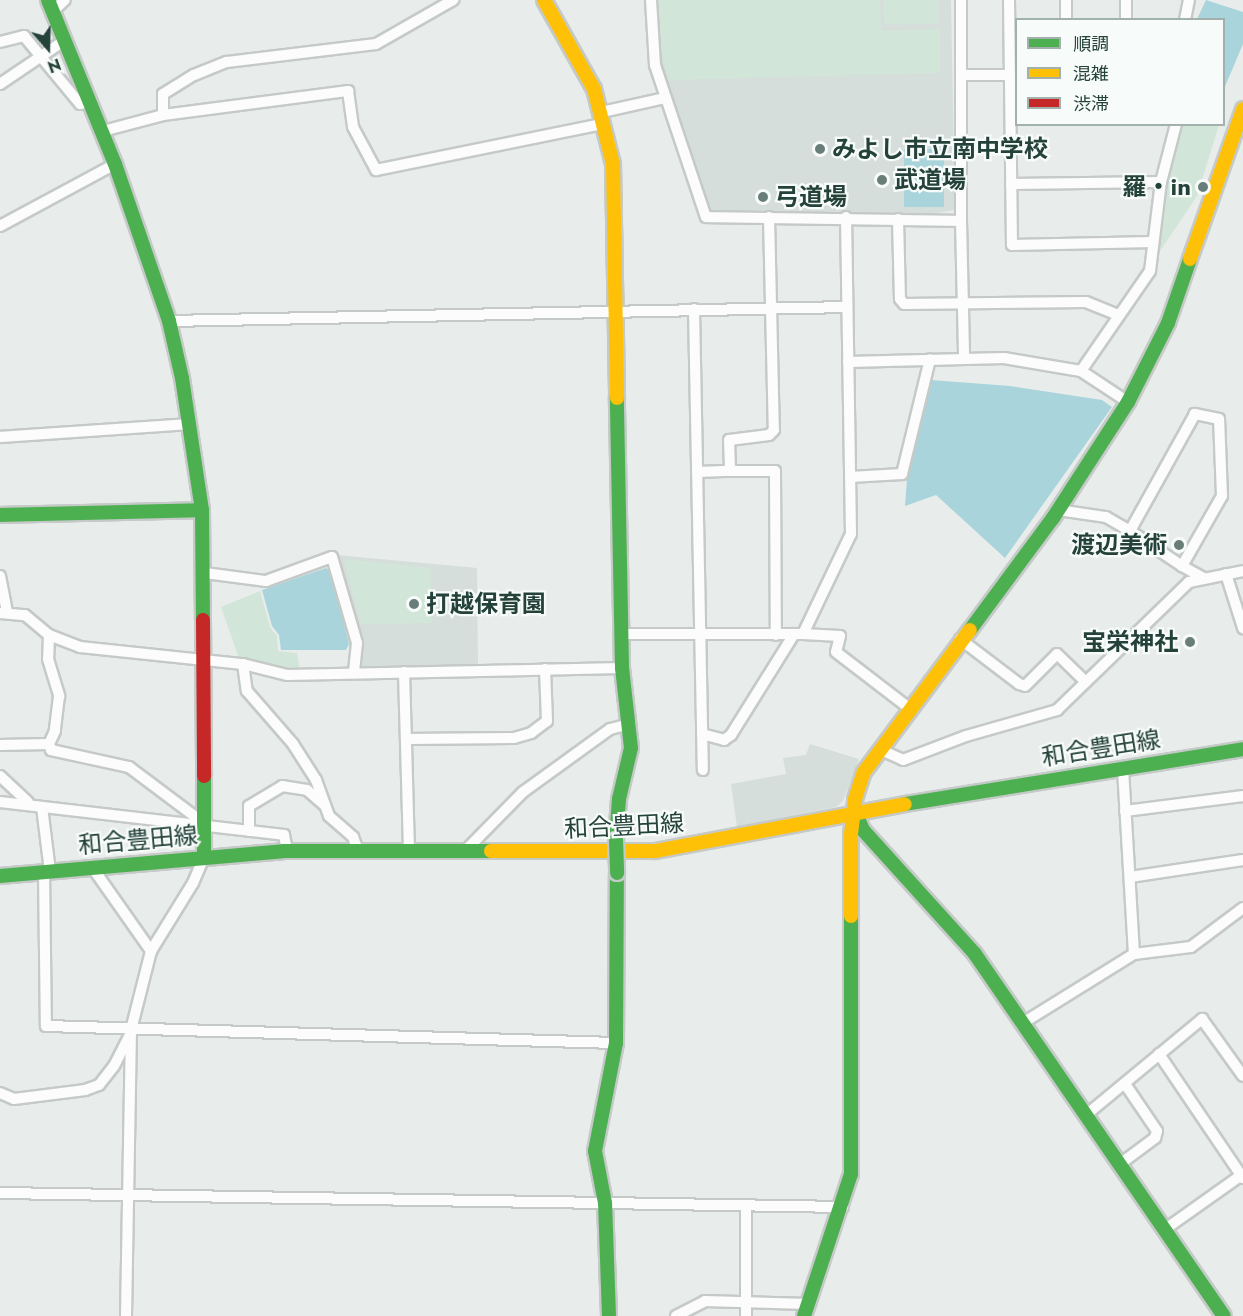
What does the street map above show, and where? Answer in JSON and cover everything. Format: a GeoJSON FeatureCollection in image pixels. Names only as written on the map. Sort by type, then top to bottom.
{"type":"FeatureCollection","features":[{"type":"Feature","properties":{"kind":"street"},"geometry":{"type":"LineString","coordinates":[[0,1093],[14,1099],[85,1090],[99,1085],[114,1066],[131,1030],[152,951],[193,883],[204,858],[202,823],[205,573],[202,510],[189,424],[169,321],[103,131],[51,5],[65,0]]}},
{"type":"Feature","properties":{"kind":"street"},"geometry":{"type":"LineString","coordinates":[[163,115],[163,94],[194,75],[227,62],[376,44],[453,0]]}},
{"type":"Feature","properties":{"kind":"street"},"geometry":{"type":"LineString","coordinates":[[544,0],[584,69],[603,118],[614,164],[621,634],[622,668],[631,748],[619,799],[616,840],[616,1043],[595,1151],[605,1203],[609,1316]]}},
{"type":"Feature","properties":{"kind":"street"},"geometry":{"type":"LineString","coordinates":[[651,0],[650,35],[665,98],[701,212],[706,217],[961,220]]}},
{"type":"Feature","properties":{"kind":"street"},"geometry":{"type":"LineString","coordinates":[[961,0],[961,220],[964,357]]}},
{"type":"Feature","properties":{"kind":"street"},"geometry":{"type":"LineString","coordinates":[[1009,0],[1010,75],[1014,123],[1011,184],[1012,245],[1153,242]]}},
{"type":"Feature","properties":{"kind":"street"},"geometry":{"type":"LineString","coordinates":[[1066,0],[1066,18]]}},
{"type":"Feature","properties":{"kind":"street"},"geometry":{"type":"LineString","coordinates":[[1126,0],[1126,18]]}},
{"type":"Feature","properties":{"kind":"street"},"geometry":{"type":"LineString","coordinates":[[1185,18],[1189,0]]}},
{"type":"Feature","properties":{"kind":"street"},"geometry":{"type":"LineString","coordinates":[[0,42],[24,36],[80,104],[91,102]]}},
{"type":"Feature","properties":{"kind":"street"},"geometry":{"type":"LineString","coordinates":[[0,84],[39,55],[65,40]]}},
{"type":"Feature","properties":{"kind":"street"},"geometry":{"type":"LineString","coordinates":[[961,75],[1010,75]]}},
{"type":"Feature","properties":{"kind":"street"},"geometry":{"type":"LineString","coordinates":[[103,131],[163,115],[348,90],[353,127],[376,170],[603,118],[665,98]]}},
{"type":"Feature","properties":{"kind":"street"},"geometry":{"type":"LineString","coordinates":[[676,1316],[705,1301],[746,1302],[806,1310],[843,1207],[854,1146],[851,834],[856,813],[855,799],[864,772],[960,639],[1058,510],[1128,402],[1168,323],[1243,109]]}},
{"type":"Feature","properties":{"kind":"street"},"geometry":{"type":"LineString","coordinates":[[1081,371],[1150,271],[1161,182],[1175,126]]}},
{"type":"Feature","properties":{"kind":"street"},"geometry":{"type":"LineString","coordinates":[[0,226],[115,164]]}},
{"type":"Feature","properties":{"kind":"street"},"geometry":{"type":"LineString","coordinates":[[1011,184],[1161,182]]}},
{"type":"Feature","properties":{"kind":"street"},"geometry":{"type":"LineString","coordinates":[[730,471],[729,440],[769,435],[774,430],[769,217]]}},
{"type":"Feature","properties":{"kind":"street"},"geometry":{"type":"LineString","coordinates":[[702,734],[724,740],[731,735],[799,634],[851,534],[846,217]]}},
{"type":"Feature","properties":{"kind":"street"},"geometry":{"type":"LineString","coordinates":[[898,219],[901,302],[1086,302],[1119,315]]}},
{"type":"Feature","properties":{"kind":"street"},"geometry":{"type":"LineString","coordinates":[[169,321],[847,307]]}},
{"type":"Feature","properties":{"kind":"street"},"geometry":{"type":"LineString","coordinates":[[694,309],[703,770]]}},
{"type":"Feature","properties":{"kind":"street"},"geometry":{"type":"LineString","coordinates":[[848,362],[1004,357],[1081,371],[1128,402]]}},
{"type":"Feature","properties":{"kind":"street"},"geometry":{"type":"LineString","coordinates":[[850,477],[902,474],[930,359]]}},
{"type":"Feature","properties":{"kind":"street"},"geometry":{"type":"LineString","coordinates":[[1130,531],[1195,414],[1219,419],[1222,496],[1182,566]]}},
{"type":"Feature","properties":{"kind":"street"},"geometry":{"type":"LineString","coordinates":[[0,438],[189,424]]}},
{"type":"Feature","properties":{"kind":"street"},"geometry":{"type":"LineString","coordinates":[[697,472],[774,471],[776,635]]}},
{"type":"Feature","properties":{"kind":"street"},"geometry":{"type":"LineString","coordinates":[[0,515],[202,510]]}},
{"type":"Feature","properties":{"kind":"street"},"geometry":{"type":"LineString","coordinates":[[1058,510],[1106,517],[1205,579]]}},
{"type":"Feature","properties":{"kind":"street"},"geometry":{"type":"LineString","coordinates":[[205,573],[266,581],[332,557],[357,643],[354,673]]}},
{"type":"Feature","properties":{"kind":"street"},"geometry":{"type":"LineString","coordinates":[[881,750],[903,760],[966,736],[1057,710],[1189,582],[1243,571]]}},
{"type":"Feature","properties":{"kind":"street"},"geometry":{"type":"LineString","coordinates":[[1226,574],[1243,628]]}},
{"type":"Feature","properties":{"kind":"street"},"geometry":{"type":"LineString","coordinates":[[0,576],[3,612],[25,615],[49,635],[93,649],[243,664],[287,675],[622,668]]}},
{"type":"Feature","properties":{"kind":"street"},"geometry":{"type":"LineString","coordinates":[[621,634],[840,636],[836,652],[909,708]]}},
{"type":"Feature","properties":{"kind":"street"},"geometry":{"type":"LineString","coordinates":[[49,635],[48,659],[59,696],[55,731],[49,744],[51,750],[129,767],[202,823]]}},
{"type":"Feature","properties":{"kind":"street"},"geometry":{"type":"LineString","coordinates":[[960,639],[1019,684],[1025,686],[1057,654],[1086,682]]}},
{"type":"Feature","properties":{"kind":"street"},"geometry":{"type":"LineString","coordinates":[[243,664],[247,691],[293,744],[316,780],[324,805],[335,823],[353,837],[357,848]]}},
{"type":"Feature","properties":{"kind":"street"},"geometry":{"type":"LineString","coordinates":[[406,739],[514,738],[531,733],[547,721],[545,669]]}},
{"type":"Feature","properties":{"kind":"street"},"geometry":{"type":"LineString","coordinates":[[404,672],[409,849]]}},
{"type":"Feature","properties":{"kind":"street"},"geometry":{"type":"LineString","coordinates":[[465,851],[524,792],[610,729],[630,724]]}},
{"type":"Feature","properties":{"kind":"street"},"geometry":{"type":"LineString","coordinates":[[0,745],[49,744]]}},
{"type":"Feature","properties":{"kind":"street","name":"和合豊田線"},"geometry":{"type":"LineString","coordinates":[[0,876],[287,851],[357,848],[655,852],[856,813],[1243,749]]}},
{"type":"Feature","properties":{"kind":"street"},"geometry":{"type":"LineString","coordinates":[[1123,768],[1134,954]]}},
{"type":"Feature","properties":{"kind":"street"},"geometry":{"type":"LineString","coordinates":[[0,776],[28,802]]}},
{"type":"Feature","properties":{"kind":"street"},"geometry":{"type":"LineString","coordinates":[[249,831],[249,806],[282,786],[307,790],[324,805]]}},
{"type":"Feature","properties":{"kind":"street"},"geometry":{"type":"LineString","coordinates":[[4,802],[15,791]]}},
{"type":"Feature","properties":{"kind":"street"},"geometry":{"type":"LineString","coordinates":[[1125,811],[1243,796]]}},
{"type":"Feature","properties":{"kind":"street"},"geometry":{"type":"LineString","coordinates":[[4,802],[28,802],[42,807],[202,823],[284,835],[287,851]]}},
{"type":"Feature","properties":{"kind":"street"},"geometry":{"type":"LineString","coordinates":[[42,807],[47,871],[46,1026],[616,1043]]}},
{"type":"Feature","properties":{"kind":"street"},"geometry":{"type":"LineString","coordinates":[[856,813],[863,830],[969,946],[1224,1316]]}},
{"type":"Feature","properties":{"kind":"street"},"geometry":{"type":"LineString","coordinates":[[1130,877],[1243,860]]}},
{"type":"Feature","properties":{"kind":"street"},"geometry":{"type":"LineString","coordinates":[[93,867],[152,951]]}},
{"type":"Feature","properties":{"kind":"street"},"geometry":{"type":"LineString","coordinates":[[1022,1024],[1134,954],[1191,947],[1243,908]]}},
{"type":"Feature","properties":{"kind":"street"},"geometry":{"type":"LineString","coordinates":[[1086,1115],[1202,1018],[1243,1076]]}},
{"type":"Feature","properties":{"kind":"street"},"geometry":{"type":"LineString","coordinates":[[126,1316],[130,1196],[131,1030]]}},
{"type":"Feature","properties":{"kind":"street"},"geometry":{"type":"LineString","coordinates":[[1159,1054],[1242,1176],[1164,1230]]}},
{"type":"Feature","properties":{"kind":"street"},"geometry":{"type":"LineString","coordinates":[[1120,1164],[1155,1138],[1157,1131],[1125,1084]]}},
{"type":"Feature","properties":{"kind":"street"},"geometry":{"type":"LineString","coordinates":[[0,1193],[843,1207]]}},
{"type":"Feature","properties":{"kind":"street"},"geometry":{"type":"LineString","coordinates":[[746,1207],[746,1316]]}},
{"type":"Feature","properties":{"kind":"shaded area","name":"みよし市立南中学校"},"geometry":{"type":"Polygon","coordinates":[[[656,0],[951,0],[955,210],[931,214],[711,214],[706,209],[666,90],[655,32],[656,0]]]}},
{"type":"Feature","properties":{"kind":"shaded area","name":"打越保育園"},"geometry":{"type":"Polygon","coordinates":[[[337,555],[477,568],[478,665],[357,669],[361,640],[337,555]]]}},
{"type":"Feature","properties":{"kind":"shaded area"},"geometry":{"type":"Polygon","coordinates":[[[810,744],[859,759],[843,801],[836,807],[737,827],[731,784],[786,774],[783,758],[806,755],[810,744]]]}},
{"type":"Feature","properties":{"kind":"green space"},"geometry":{"type":"Polygon","coordinates":[[[658,0],[880,0],[881,31],[940,29],[940,73],[668,80],[658,33],[658,0]]]}},
{"type":"Feature","properties":{"kind":"green space"},"geometry":{"type":"Polygon","coordinates":[[[884,0],[938,0],[938,24],[884,24],[884,0]]]}},
{"type":"Feature","properties":{"kind":"green space"},"geometry":{"type":"Polygon","coordinates":[[[1180,126],[1219,126],[1197,196],[1156,257],[1166,182],[1180,126]]]}},
{"type":"Feature","properties":{"kind":"green space"},"geometry":{"type":"Polygon","coordinates":[[[344,559],[430,568],[432,623],[361,624],[344,559]]]}},
{"type":"Feature","properties":{"kind":"green space"},"geometry":{"type":"Polygon","coordinates":[[[260,591],[270,627],[277,636],[278,651],[297,653],[300,671],[240,661],[221,607],[260,591]]]}},
{"type":"Feature","properties":{"kind":"water"},"geometry":{"type":"Polygon","coordinates":[[[1206,0],[1243,12],[1243,44],[1225,87],[1225,18],[1197,18],[1206,0]]]}},
{"type":"Feature","properties":{"kind":"water"},"geometry":{"type":"Polygon","coordinates":[[[904,149],[944,149],[944,207],[904,207],[904,149]]]}},
{"type":"Feature","properties":{"kind":"water"},"geometry":{"type":"Polygon","coordinates":[[[931,380],[1010,386],[1102,400],[1112,407],[1005,558],[936,495],[905,506],[908,465],[931,380]]]}},
{"type":"Feature","properties":{"kind":"water"},"geometry":{"type":"Polygon","coordinates":[[[326,568],[331,572],[349,644],[346,650],[281,650],[279,635],[272,626],[262,590],[326,568]]]}},
{"type":"Feature","properties":{"kind":"traffic: fast"},"geometry":{"type":"LineString","coordinates":[[48,0],[115,164],[169,321],[182,378],[202,510],[203,620]]}},
{"type":"Feature","properties":{"kind":"traffic: fast"},"geometry":{"type":"LineString","coordinates":[[970,630],[1053,518],[1128,402],[1168,323],[1190,259]]}},
{"type":"Feature","properties":{"kind":"traffic: fast"},"geometry":{"type":"LineString","coordinates":[[616,840],[619,799],[631,748],[622,668],[617,398]]}},
{"type":"Feature","properties":{"kind":"traffic: fast"},"geometry":{"type":"LineString","coordinates":[[0,515],[202,510]]}},
{"type":"Feature","properties":{"kind":"traffic: fast"},"geometry":{"type":"LineString","coordinates":[[905,804],[1243,749]]}},
{"type":"Feature","properties":{"kind":"traffic: fast"},"geometry":{"type":"LineString","coordinates":[[204,776],[204,857]]}},
{"type":"Feature","properties":{"kind":"traffic: fast"},"geometry":{"type":"LineString","coordinates":[[856,813],[863,830],[975,954],[1224,1316]]}},
{"type":"Feature","properties":{"kind":"traffic: fast"},"geometry":{"type":"LineString","coordinates":[[616,840],[617,873]]}},
{"type":"Feature","properties":{"kind":"traffic: fast"},"geometry":{"type":"LineString","coordinates":[[0,876],[283,851],[491,851]]}},
{"type":"Feature","properties":{"kind":"traffic: fast"},"geometry":{"type":"LineString","coordinates":[[609,1316],[605,1203],[595,1151],[616,1043],[617,873]]}},
{"type":"Feature","properties":{"kind":"traffic: fast"},"geometry":{"type":"LineString","coordinates":[[804,1316],[851,1174],[851,916]]}},
{"type":"Feature","properties":{"kind":"traffic: slow"},"geometry":{"type":"LineString","coordinates":[[544,0],[594,89],[613,164],[617,398]]}},
{"type":"Feature","properties":{"kind":"traffic: slow"},"geometry":{"type":"LineString","coordinates":[[1190,259],[1243,109]]}},
{"type":"Feature","properties":{"kind":"traffic: slow"},"geometry":{"type":"LineString","coordinates":[[851,916],[851,834],[855,799],[864,772],[970,630]]}},
{"type":"Feature","properties":{"kind":"traffic: slow"},"geometry":{"type":"LineString","coordinates":[[491,851],[655,851],[905,804]]}},
{"type":"Feature","properties":{"kind":"traffic: jam"},"geometry":{"type":"LineString","coordinates":[[203,620],[204,776]]}},
{"type":"Feature","properties":{"kind":"place","name":"みよし市立南中学校"},"geometry":{"type":"Point","coordinates":[820,149]}},
{"type":"Feature","properties":{"kind":"place","name":"武道場"},"geometry":{"type":"Point","coordinates":[882,180]}},
{"type":"Feature","properties":{"kind":"place","name":"羅・in"},"geometry":{"type":"Point","coordinates":[1203,187]}},
{"type":"Feature","properties":{"kind":"place","name":"弓道場"},"geometry":{"type":"Point","coordinates":[763,197]}},
{"type":"Feature","properties":{"kind":"place","name":"渡辺美術"},"geometry":{"type":"Point","coordinates":[1179,545]}},
{"type":"Feature","properties":{"kind":"place","name":"打越保育園"},"geometry":{"type":"Point","coordinates":[414,604]}},
{"type":"Feature","properties":{"kind":"place","name":"宝栄神社"},"geometry":{"type":"Point","coordinates":[1190,642]}}]}
